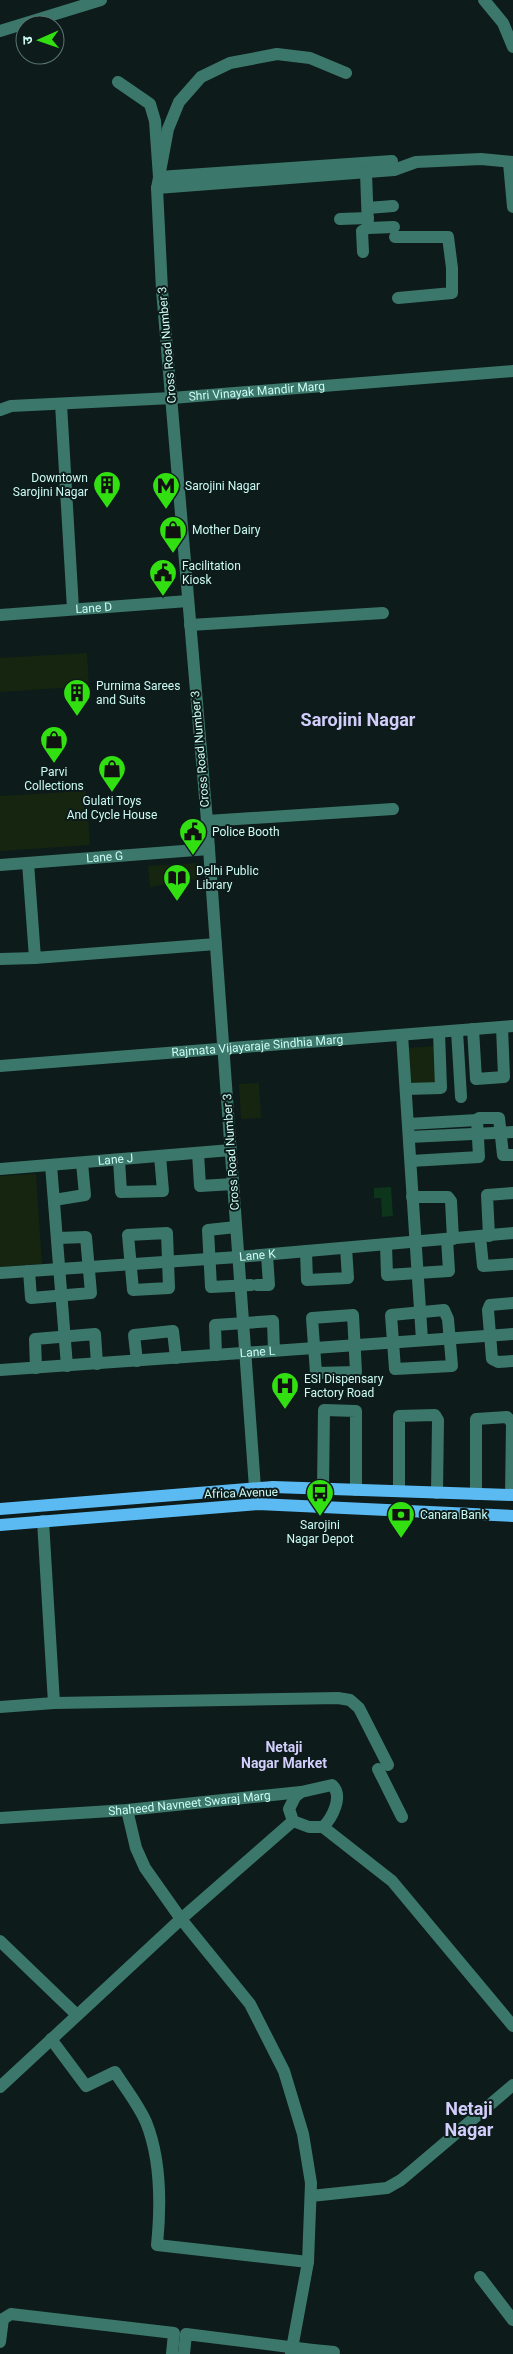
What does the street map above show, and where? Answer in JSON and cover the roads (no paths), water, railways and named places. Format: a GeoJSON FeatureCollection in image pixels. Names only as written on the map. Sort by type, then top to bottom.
{"type":"FeatureCollection","features":[{"type":"Feature","properties":{"kind":"main road","name":"Africa Avenue"},"geometry":{"type":"LineString","coordinates":[[0,1509],[255,1488],[512,1495]]}},
{"type":"Feature","properties":{"kind":"main road","name":"Africa Avenue"},"geometry":{"type":"LineString","coordinates":[[0,1525],[258,1504],[513,1516]]}},
{"type":"Feature","properties":{"kind":"street"},"geometry":{"type":"LineString","coordinates":[[0,31],[102,0]]}},
{"type":"Feature","properties":{"kind":"street"},"geometry":{"type":"LineString","coordinates":[[484,0],[503,23],[513,47]]}},
{"type":"Feature","properties":{"kind":"street"},"geometry":{"type":"LineString","coordinates":[[158,183],[168,129],[178,102],[201,77],[230,64],[278,54],[310,58],[346,73]]}},
{"type":"Feature","properties":{"kind":"street"},"geometry":{"type":"LineString","coordinates":[[118,82],[150,104],[155,121],[158,183]]}},
{"type":"Feature","properties":{"kind":"street"},"geometry":{"type":"LineString","coordinates":[[158,183],[416,162],[481,159],[511,162],[513,208]]}},
{"type":"Feature","properties":{"kind":"street"},"geometry":{"type":"LineString","coordinates":[[158,183],[366,173],[393,165]]}},
{"type":"Feature","properties":{"kind":"street"},"geometry":{"type":"LineString","coordinates":[[363,252],[362,231],[368,218],[366,173]]}},
{"type":"Feature","properties":{"kind":"street","name":"Cross Road Number 3"},"geometry":{"type":"LineString","coordinates":[[158,183],[162,290],[207,821],[238,1257],[249,1285],[243,1323],[255,1488]]}},
{"type":"Feature","properties":{"kind":"street"},"geometry":{"type":"LineString","coordinates":[[340,219],[368,218],[393,206]]}},
{"type":"Feature","properties":{"kind":"street"},"geometry":{"type":"LineString","coordinates":[[368,218],[395,232],[448,237],[452,268],[452,293],[398,298]]}},
{"type":"Feature","properties":{"kind":"street","name":"Shri Vinayak Mandir Marg"},"geometry":{"type":"LineString","coordinates":[[4,406],[172,398],[513,371]]}},
{"type":"Feature","properties":{"kind":"street"},"geometry":{"type":"LineString","coordinates":[[61,404],[73,609]]}},
{"type":"Feature","properties":{"kind":"street","name":"Lane D"},"geometry":{"type":"LineString","coordinates":[[0,615],[188,601]]}},
{"type":"Feature","properties":{"kind":"street"},"geometry":{"type":"LineString","coordinates":[[190,625],[383,612]]}},
{"type":"Feature","properties":{"kind":"street"},"geometry":{"type":"LineString","coordinates":[[207,821],[394,809]]}},
{"type":"Feature","properties":{"kind":"street","name":"Lane G"},"geometry":{"type":"LineString","coordinates":[[0,865],[209,849]]}},
{"type":"Feature","properties":{"kind":"street"},"geometry":{"type":"LineString","coordinates":[[28,863],[35,958]]}},
{"type":"Feature","properties":{"kind":"street"},"geometry":{"type":"LineString","coordinates":[[0,959],[216,944]]}},
{"type":"Feature","properties":{"kind":"street"},"geometry":{"type":"LineString","coordinates":[[473,1029],[476,1079],[504,1077],[507,1027]]}},
{"type":"Feature","properties":{"kind":"street","name":"Rajmata Vijayaraje Sindhia Marg"},"geometry":{"type":"LineString","coordinates":[[0,1066],[507,1027]]}},
{"type":"Feature","properties":{"kind":"street"},"geometry":{"type":"LineString","coordinates":[[457,1030],[461,1097]]}},
{"type":"Feature","properties":{"kind":"street"},"geometry":{"type":"LineString","coordinates":[[406,1090],[441,1088],[439,1032]]}},
{"type":"Feature","properties":{"kind":"street"},"geometry":{"type":"LineString","coordinates":[[402,1035],[422,1340]]}},
{"type":"Feature","properties":{"kind":"street"},"geometry":{"type":"LineString","coordinates":[[479,1157],[478,1118],[513,1117]]}},
{"type":"Feature","properties":{"kind":"street"},"geometry":{"type":"LineString","coordinates":[[411,1161],[508,1155],[507,1132],[499,1118]]}},
{"type":"Feature","properties":{"kind":"street"},"geometry":{"type":"LineString","coordinates":[[409,1131],[477,1127],[507,1132]]}},
{"type":"Feature","properties":{"kind":"street","name":"Lane J"},"geometry":{"type":"LineString","coordinates":[[0,1169],[230,1150]]}},
{"type":"Feature","properties":{"kind":"street"},"geometry":{"type":"LineString","coordinates":[[198,1153],[200,1186],[233,1184]]}},
{"type":"Feature","properties":{"kind":"street"},"geometry":{"type":"LineString","coordinates":[[119,1160],[121,1192],[163,1191],[160,1156]]}},
{"type":"Feature","properties":{"kind":"street"},"geometry":{"type":"LineString","coordinates":[[54,1200],[85,1196],[82,1163]]}},
{"type":"Feature","properties":{"kind":"street"},"geometry":{"type":"LineString","coordinates":[[52,1165],[67,1366]]}},
{"type":"Feature","properties":{"kind":"street"},"geometry":{"type":"LineString","coordinates":[[513,1194],[487,1196],[483,1266],[513,1264]]}},
{"type":"Feature","properties":{"kind":"street"},"geometry":{"type":"LineString","coordinates":[[386,1245],[387,1275],[449,1271],[451,1202],[448,1197],[412,1198]]}},
{"type":"Feature","properties":{"kind":"street"},"geometry":{"type":"LineString","coordinates":[[236,1227],[208,1230],[212,1287],[269,1284],[267,1255]]}},
{"type":"Feature","properties":{"kind":"street"},"geometry":{"type":"LineString","coordinates":[[167,1233],[169,1288],[133,1290],[130,1264],[128,1235],[167,1233]]}},
{"type":"Feature","properties":{"kind":"street","name":"Lane K"},"geometry":{"type":"LineString","coordinates":[[0,1273],[306,1252],[513,1233]]}},
{"type":"Feature","properties":{"kind":"street"},"geometry":{"type":"LineString","coordinates":[[29,1271],[30,1298],[91,1293],[86,1237],[58,1238]]}},
{"type":"Feature","properties":{"kind":"street"},"geometry":{"type":"LineString","coordinates":[[306,1252],[307,1280],[348,1278],[346,1248]]}},
{"type":"Feature","properties":{"kind":"street"},"geometry":{"type":"LineString","coordinates":[[513,1303],[489,1306],[492,1359],[494,1362],[513,1361]]}},
{"type":"Feature","properties":{"kind":"street"},"geometry":{"type":"LineString","coordinates":[[444,1310],[448,1319],[450,1338],[452,1364],[449,1367],[395,1368],[392,1314],[444,1310]]}},
{"type":"Feature","properties":{"kind":"street"},"geometry":{"type":"LineString","coordinates":[[353,1315],[356,1372],[316,1373],[314,1348],[312,1318],[353,1315]]}},
{"type":"Feature","properties":{"kind":"street"},"geometry":{"type":"LineString","coordinates":[[216,1355],[215,1326],[243,1323],[273,1321],[274,1351]]}},
{"type":"Feature","properties":{"kind":"street"},"geometry":{"type":"LineString","coordinates":[[137,1361],[134,1335],[174,1331],[176,1358]]}},
{"type":"Feature","properties":{"kind":"street"},"geometry":{"type":"LineString","coordinates":[[36,1368],[35,1339],[95,1334],[97,1364]]}},
{"type":"Feature","properties":{"kind":"street","name":"Lane L"},"geometry":{"type":"LineString","coordinates":[[0,1370],[513,1334]]}},
{"type":"Feature","properties":{"kind":"street"},"geometry":{"type":"LineString","coordinates":[[0,1364],[0,1370]]}},
{"type":"Feature","properties":{"kind":"street"},"geometry":{"type":"LineString","coordinates":[[323,1489],[324,1410],[330,1410],[356,1411],[356,1490]]}},
{"type":"Feature","properties":{"kind":"street"},"geometry":{"type":"LineString","coordinates":[[399,1491],[399,1416],[434,1415],[438,1420],[437,1493]]}},
{"type":"Feature","properties":{"kind":"street"},"geometry":{"type":"LineString","coordinates":[[476,1494],[476,1419],[506,1417],[512,1423],[512,1495]]}},
{"type":"Feature","properties":{"kind":"street"},"geometry":{"type":"LineString","coordinates":[[43,1521],[54,1703]]}},
{"type":"Feature","properties":{"kind":"street"},"geometry":{"type":"LineString","coordinates":[[0,1707],[54,1703],[350,1700],[359,1708],[402,1817]]}},
{"type":"Feature","properties":{"kind":"street","name":"Shaheed Navneet Swaraj Marg"},"geometry":{"type":"LineString","coordinates":[[0,1818],[127,1810],[301,1792],[327,1785],[335,1788],[335,1808],[323,1827]]}},
{"type":"Feature","properties":{"kind":"street"},"geometry":{"type":"LineString","coordinates":[[292,1821],[289,1809],[295,1797],[301,1792]]}},
{"type":"Feature","properties":{"kind":"street"},"geometry":{"type":"LineString","coordinates":[[127,1810],[139,1857],[181,1920],[250,2004],[284,2071],[303,2134],[311,2196],[308,2262],[292,2350]]}},
{"type":"Feature","properties":{"kind":"street"},"geometry":{"type":"LineString","coordinates":[[292,1821],[309,1827],[323,1827],[392,1881],[513,2026]]}},
{"type":"Feature","properties":{"kind":"street"},"geometry":{"type":"LineString","coordinates":[[0,2087],[181,1920],[292,1821]]}},
{"type":"Feature","properties":{"kind":"street"},"geometry":{"type":"LineString","coordinates":[[0,1941],[77,2015]]}},
{"type":"Feature","properties":{"kind":"street"},"geometry":{"type":"LineString","coordinates":[[51,2039],[86,2086],[115,2072],[146,2122],[151,2137],[158,2183],[160,2206],[157,2245],[308,2262]]}},
{"type":"Feature","properties":{"kind":"street"},"geometry":{"type":"LineString","coordinates":[[311,2196],[387,2188],[401,2180],[513,2085]]}},
{"type":"Feature","properties":{"kind":"street"},"geometry":{"type":"LineString","coordinates":[[480,2277],[513,2320]]}},
{"type":"Feature","properties":{"kind":"street"},"geometry":{"type":"LineString","coordinates":[[0,2342],[3,2319],[12,2314],[174,2333],[172,2354]]}},
{"type":"Feature","properties":{"kind":"street"},"geometry":{"type":"LineString","coordinates":[[184,2354],[186,2334],[292,2350],[334,2352]]}},
{"type":"Feature","properties":{"kind":"place","name":"Downtown Sarojini Nagar"},"geometry":{"type":"Point","coordinates":[107,509]}},
{"type":"Feature","properties":{"kind":"place","name":"Sarojini Nagar"},"geometry":{"type":"Point","coordinates":[166,510]}},
{"type":"Feature","properties":{"kind":"place","name":"Mother Dairy"},"geometry":{"type":"Point","coordinates":[173,554]}},
{"type":"Feature","properties":{"kind":"place","name":"Facilitation Kiosk"},"geometry":{"type":"Point","coordinates":[163,597]}},
{"type":"Feature","properties":{"kind":"place","name":"Purnima Sarees and Suits"},"geometry":{"type":"Point","coordinates":[77,717]}},
{"type":"Feature","properties":{"kind":"place","name":"Parvi Collections"},"geometry":{"type":"Point","coordinates":[54,764]}},
{"type":"Feature","properties":{"kind":"place","name":"Gulati Toys And Cycle House"},"geometry":{"type":"Point","coordinates":[112,793]}},
{"type":"Feature","properties":{"kind":"place","name":"Police Booth"},"geometry":{"type":"Point","coordinates":[193,856]}},
{"type":"Feature","properties":{"kind":"place","name":"Delhi Public Library"},"geometry":{"type":"Point","coordinates":[177,902]}},
{"type":"Feature","properties":{"kind":"place","name":"ESI Dispensary Factory Road"},"geometry":{"type":"Point","coordinates":[285,1410]}},
{"type":"Feature","properties":{"kind":"place","name":"Sarojini Nagar Depot"},"geometry":{"type":"Point","coordinates":[320,1517]}},
{"type":"Feature","properties":{"kind":"place","name":"Canara Bank"},"geometry":{"type":"Point","coordinates":[401,1539]}},
{"type":"Feature","properties":{"kind":"district","name":"Sarojini Nagar"},"geometry":{"type":"Point","coordinates":[358,719]}},
{"type":"Feature","properties":{"kind":"district","name":"Netaji Nagar Market"},"geometry":{"type":"Point","coordinates":[284,1755]}},
{"type":"Feature","properties":{"kind":"district","name":"Netaji Nagar"},"geometry":{"type":"Point","coordinates":[469,2118]}}]}
